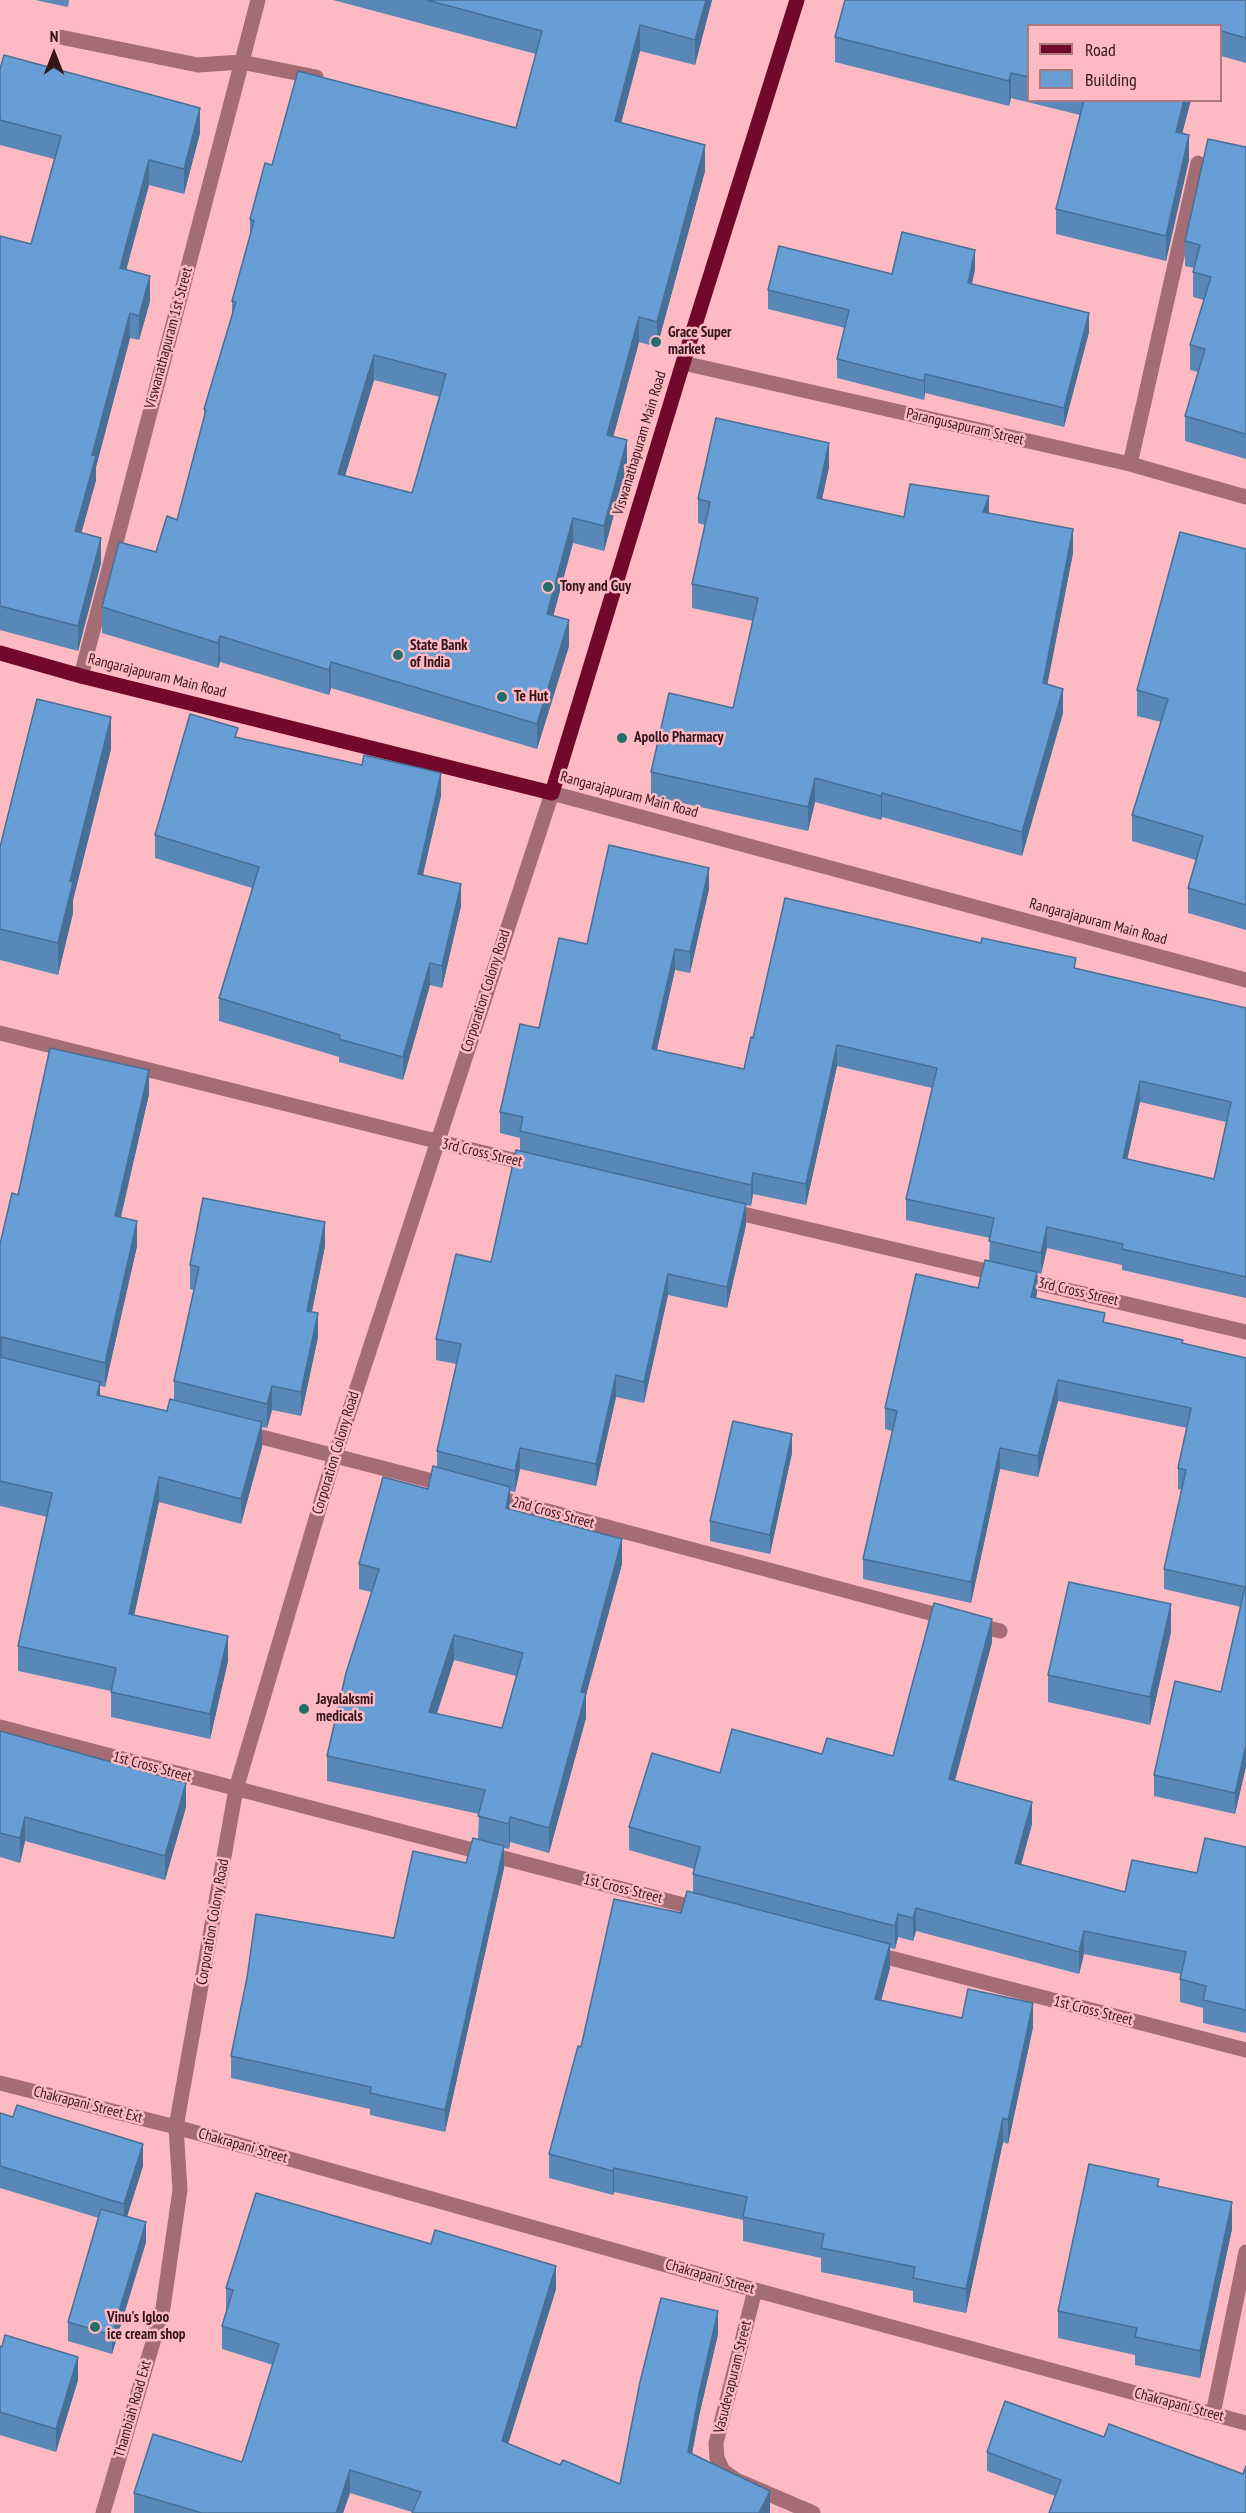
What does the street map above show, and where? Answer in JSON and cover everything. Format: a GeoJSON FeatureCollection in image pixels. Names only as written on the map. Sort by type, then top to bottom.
{"type":"FeatureCollection","features":[{"type":"Feature","properties":{"kind":"main road","name":"Viswanathapuram Main Road"},"geometry":{"type":"LineString","coordinates":[[552,793],[682,363],[796,0]]}},
{"type":"Feature","properties":{"kind":"main road","name":"Rangarajapuram Main Road"},"geometry":{"type":"LineString","coordinates":[[0,653],[81,676],[552,793]]}},
{"type":"Feature","properties":{"kind":"street","name":"Viswanathapuram 1st Street"},"geometry":{"type":"LineString","coordinates":[[81,676],[258,0]]}},
{"type":"Feature","properties":{"kind":"street"},"geometry":{"type":"LineString","coordinates":[[60,38],[198,64],[241,62],[291,70],[336,82]]}},
{"type":"Feature","properties":{"kind":"street"},"geometry":{"type":"LineString","coordinates":[[1130,464],[1198,163]]}},
{"type":"Feature","properties":{"kind":"street","name":"Parangusapuram Street"},"geometry":{"type":"LineString","coordinates":[[682,363],[1130,464],[1246,497]]}},
{"type":"Feature","properties":{"kind":"street","name":"Rangarajapuram Main Road"},"geometry":{"type":"LineString","coordinates":[[552,793],[1246,980]]}},
{"type":"Feature","properties":{"kind":"street","name":"Corporation Colony Road"},"geometry":{"type":"LineString","coordinates":[[176,2127],[236,1789],[334,1455],[552,793]]}},
{"type":"Feature","properties":{"kind":"street","name":"3rd Cross Street"},"geometry":{"type":"LineString","coordinates":[[0,1033],[551,1169]]}},
{"type":"Feature","properties":{"kind":"street","name":"3rd Cross Street"},"geometry":{"type":"LineString","coordinates":[[714,1207],[1246,1332]]}},
{"type":"Feature","properties":{"kind":"street","name":"2nd Cross Street"},"geometry":{"type":"LineString","coordinates":[[231,1429],[1000,1631]]}},
{"type":"Feature","properties":{"kind":"street","name":"1st Cross Street"},"geometry":{"type":"LineString","coordinates":[[0,1727],[712,1912]]}},
{"type":"Feature","properties":{"kind":"street","name":"1st Cross Street"},"geometry":{"type":"LineString","coordinates":[[851,1948],[1246,2050]]}},
{"type":"Feature","properties":{"kind":"street","name":"Chakrapani Street Ext"},"geometry":{"type":"LineString","coordinates":[[0,2083],[176,2127]]}},
{"type":"Feature","properties":{"kind":"street","name":"Chakrapani Street"},"geometry":{"type":"LineString","coordinates":[[176,2127],[755,2290],[1246,2423]]}},
{"type":"Feature","properties":{"kind":"street","name":"Thambiah Road Ext"},"geometry":{"type":"LineString","coordinates":[[103,2513],[163,2308],[180,2190],[176,2127]]}},
{"type":"Feature","properties":{"kind":"street"},"geometry":{"type":"LineString","coordinates":[[1214,2414],[1246,2252]]}},
{"type":"Feature","properties":{"kind":"street","name":"Vasudevapuram Street"},"geometry":{"type":"LineString","coordinates":[[755,2290],[716,2443],[717,2458],[723,2471],[736,2480],[813,2513]]}},
{"type":"Feature","properties":{"kind":"building"},"geometry":{"type":"Polygon","coordinates":[[[427,0],[706,0],[695,40],[640,25],[615,121],[705,145],[657,322],[639,317],[607,435],[627,440],[604,526],[573,518],[547,614],[569,620],[537,724],[331,662],[329,670],[220,636],[218,643],[102,607],[119,542],[156,552],[167,516],[177,520],[206,410],[204,409],[236,302],[232,301],[254,221],[250,219],[265,163],[272,165],[298,71],[516,128],[542,31],[427,0]],[[374,355],[338,474],[412,493],[446,374],[374,355]]]}},
{"type":"Feature","properties":{"kind":"building"},"geometry":{"type":"Polygon","coordinates":[[[845,0],[1246,0],[1246,38],[1222,31],[1222,24],[1027,24],[1027,77],[1011,73],[1009,81],[835,37],[845,0]]]}},
{"type":"Feature","properties":{"kind":"building"},"geometry":{"type":"Polygon","coordinates":[[[4,55],[200,108],[184,169],[149,160],[120,268],[150,276],[139,316],[130,313],[92,455],[96,456],[75,531],[101,538],[78,626],[0,606],[0,236],[31,244],[61,136],[0,120],[0,69],[4,55]]]}},
{"type":"Feature","properties":{"kind":"building"},"geometry":{"type":"Polygon","coordinates":[[[1083,102],[1184,102],[1176,132],[1189,135],[1166,236],[1056,209],[1083,102]]]}},
{"type":"Feature","properties":{"kind":"building"},"geometry":{"type":"Polygon","coordinates":[[[1208,139],[1246,147],[1246,434],[1185,416],[1205,349],[1190,345],[1211,277],[1193,272],[1200,245],[1185,241],[1208,139]]]}},
{"type":"Feature","properties":{"kind":"building"},"geometry":{"type":"Polygon","coordinates":[[[902,232],[975,250],[968,283],[1089,313],[1064,408],[925,374],[924,381],[837,359],[849,310],[768,290],[779,246],[892,274],[902,232]]]}},
{"type":"Feature","properties":{"kind":"building"},"geometry":{"type":"Polygon","coordinates":[[[716,418],[829,443],[817,498],[904,517],[910,484],[989,496],[983,512],[1073,529],[1043,683],[1063,689],[1022,832],[882,793],[881,796],[815,778],[808,807],[651,772],[669,693],[733,708],[758,598],[692,584],[710,502],[698,499],[716,418]]]}},
{"type":"Feature","properties":{"kind":"building"},"geometry":{"type":"Polygon","coordinates":[[[1180,532],[1246,549],[1246,905],[1188,888],[1203,836],[1132,815],[1168,699],[1137,690],[1180,532]]]}},
{"type":"Feature","properties":{"kind":"building"},"geometry":{"type":"Polygon","coordinates":[[[37,699],[111,717],[70,881],[73,882],[58,943],[0,929],[0,847],[37,699]]]}},
{"type":"Feature","properties":{"kind":"building"},"geometry":{"type":"Polygon","coordinates":[[[190,714],[238,728],[235,737],[362,765],[364,755],[441,773],[418,874],[461,884],[442,966],[430,963],[403,1057],[339,1039],[340,1035],[219,998],[259,867],[155,835],[190,714]]]}},
{"type":"Feature","properties":{"kind":"building"},"geometry":{"type":"Polygon","coordinates":[[[609,845],[709,868],[690,952],[675,949],[652,1049],[744,1069],[785,898],[981,943],[982,938],[1076,958],[1074,968],[1246,1008],[1246,1277],[1122,1249],[1123,1244],[1047,1227],[1041,1253],[989,1241],[994,1218],[906,1199],[937,1068],[837,1045],[806,1184],[753,1173],[751,1185],[520,1131],[523,1117],[500,1112],[520,1024],[539,1028],[559,938],[587,944],[609,845]],[[1140,1081],[1123,1158],[1214,1179],[1231,1102],[1140,1081]]]}},
{"type":"Feature","properties":{"kind":"building"},"geometry":{"type":"Polygon","coordinates":[[[50,1048],[149,1070],[115,1216],[137,1221],[105,1363],[0,1338],[0,1244],[12,1193],[18,1195],[50,1048]]]}},
{"type":"Feature","properties":{"kind":"building"},"geometry":{"type":"Polygon","coordinates":[[[516,1150],[746,1204],[727,1287],[668,1274],[644,1382],[616,1375],[596,1464],[520,1448],[515,1471],[437,1451],[461,1344],[436,1339],[456,1254],[491,1262],[516,1150]]]}},
{"type":"Feature","properties":{"kind":"building"},"geometry":{"type":"Polygon","coordinates":[[[203,1198],[325,1222],[307,1311],[318,1313],[301,1392],[272,1386],[267,1404],[174,1381],[199,1267],[190,1265],[203,1198]]]}},
{"type":"Feature","properties":{"kind":"building"},"geometry":{"type":"Polygon","coordinates":[[[985,1260],[1037,1272],[1031,1297],[1105,1313],[1103,1322],[1183,1340],[1182,1343],[1246,1358],[1246,1745],[1235,1793],[1154,1775],[1175,1681],[1221,1692],[1245,1587],[1164,1569],[1186,1470],[1178,1468],[1191,1408],[1058,1380],[1038,1456],[1000,1448],[971,1582],[863,1559],[897,1411],[885,1408],[916,1274],[978,1288],[985,1260]]]}},
{"type":"Feature","properties":{"kind":"building"},"geometry":{"type":"Polygon","coordinates":[[[0,1357],[100,1382],[97,1395],[167,1411],[170,1399],[262,1422],[241,1499],[159,1477],[129,1614],[228,1636],[210,1714],[111,1692],[116,1668],[18,1646],[52,1493],[0,1481],[0,1357]]]}},
{"type":"Feature","properties":{"kind":"building"},"geometry":{"type":"Polygon","coordinates":[[[733,1421],[792,1434],[770,1535],[710,1521],[733,1421]]]}},
{"type":"Feature","properties":{"kind":"building"},"geometry":{"type":"Polygon","coordinates":[[[433,1466],[510,1487],[506,1508],[622,1539],[581,1692],[586,1693],[549,1828],[510,1817],[509,1824],[478,1816],[485,1790],[327,1756],[346,1673],[379,1569],[359,1564],[383,1477],[428,1489],[433,1466]],[[454,1635],[429,1712],[502,1728],[523,1653],[454,1635]]]}},
{"type":"Feature","properties":{"kind":"building"},"geometry":{"type":"Polygon","coordinates":[[[1069,1582],[1171,1604],[1150,1697],[1048,1675],[1069,1582]]]}},
{"type":"Feature","properties":{"kind":"building"},"geometry":{"type":"Polygon","coordinates":[[[934,1603],[992,1619],[949,1779],[1032,1802],[1015,1863],[1125,1892],[1132,1860],[1197,1873],[1205,1838],[1246,1847],[1246,2010],[1203,2000],[1206,1986],[1180,1979],[1186,1952],[1084,1931],[1079,1952],[916,1908],[913,1918],[898,1914],[895,1926],[693,1874],[700,1847],[629,1827],[652,1753],[720,1773],[732,1729],[822,1754],[827,1738],[893,1756],[934,1603]]]}},
{"type":"Feature","properties":{"kind":"building"},"geometry":{"type":"Polygon","coordinates":[[[0,1731],[186,1783],[165,1856],[25,1817],[20,1838],[0,1833],[0,1731]]]}},
{"type":"Feature","properties":{"kind":"building"},"geometry":{"type":"Polygon","coordinates":[[[473,1838],[504,1846],[445,2110],[370,2093],[371,2087],[231,2056],[247,1978],[256,1914],[394,1938],[413,1851],[466,1863],[473,1838]]]}},
{"type":"Feature","properties":{"kind":"building"},"geometry":{"type":"Polygon","coordinates":[[[687,1891],[890,1944],[875,1999],[962,2018],[968,1989],[1033,2003],[1008,2120],[1003,2118],[966,2289],[913,2278],[915,2267],[821,2248],[824,2234],[743,2217],[747,2197],[614,2168],[613,2171],[549,2154],[578,2046],[581,2047],[614,1899],[681,1913],[687,1891]]]}},
{"type":"Feature","properties":{"kind":"building"},"geometry":{"type":"Polygon","coordinates":[[[17,2105],[143,2144],[124,2204],[0,2166],[0,2113],[13,2117],[17,2105]]]}},
{"type":"Feature","properties":{"kind":"building"},"geometry":{"type":"Polygon","coordinates":[[[1089,2164],[1159,2179],[1157,2186],[1232,2202],[1200,2351],[1135,2337],[1137,2328],[1058,2311],[1089,2164]]]}},
{"type":"Feature","properties":{"kind":"building"},"geometry":{"type":"Polygon","coordinates":[[[256,2193],[431,2244],[435,2230],[556,2266],[502,2441],[560,2465],[563,2460],[620,2484],[640,2382],[661,2298],[718,2311],[688,2452],[770,2491],[759,2513],[412,2513],[421,2492],[350,2470],[336,2513],[202,2513],[134,2493],[153,2434],[242,2462],[279,2344],[222,2326],[233,2290],[226,2288],[256,2193]]]}},
{"type":"Feature","properties":{"kind":"building"},"geometry":{"type":"Polygon","coordinates":[[[101,2209],[146,2222],[112,2335],[68,2322],[101,2209]]]}},
{"type":"Feature","properties":{"kind":"building"},"geometry":{"type":"Polygon","coordinates":[[[5,2335],[78,2357],[56,2429],[0,2412],[0,2346],[2,2347],[5,2335]]]}},
{"type":"Feature","properties":{"kind":"building"},"geometry":{"type":"Polygon","coordinates":[[[1005,2401],[1104,2437],[1109,2424],[1243,2474],[1246,2466],[1246,2513],[1049,2513],[1061,2480],[987,2452],[1005,2401]]]}},
{"type":"Feature","properties":{"kind":"place","name":"Grace Super market"},"geometry":{"type":"Point","coordinates":[656,342]}},
{"type":"Feature","properties":{"kind":"place","name":"Tony and Guy"},"geometry":{"type":"Point","coordinates":[548,587]}},
{"type":"Feature","properties":{"kind":"place","name":"State Bank of India"},"geometry":{"type":"Point","coordinates":[398,655]}},
{"type":"Feature","properties":{"kind":"place","name":"Te Hut"},"geometry":{"type":"Point","coordinates":[502,697]}},
{"type":"Feature","properties":{"kind":"place","name":"Apollo Pharmacy"},"geometry":{"type":"Point","coordinates":[622,738]}},
{"type":"Feature","properties":{"kind":"place","name":"Jayalaksmi medicals"},"geometry":{"type":"Point","coordinates":[304,1709]}},
{"type":"Feature","properties":{"kind":"place","name":"Vinu's Igloo ice cream shop"},"geometry":{"type":"Point","coordinates":[95,2327]}}]}
